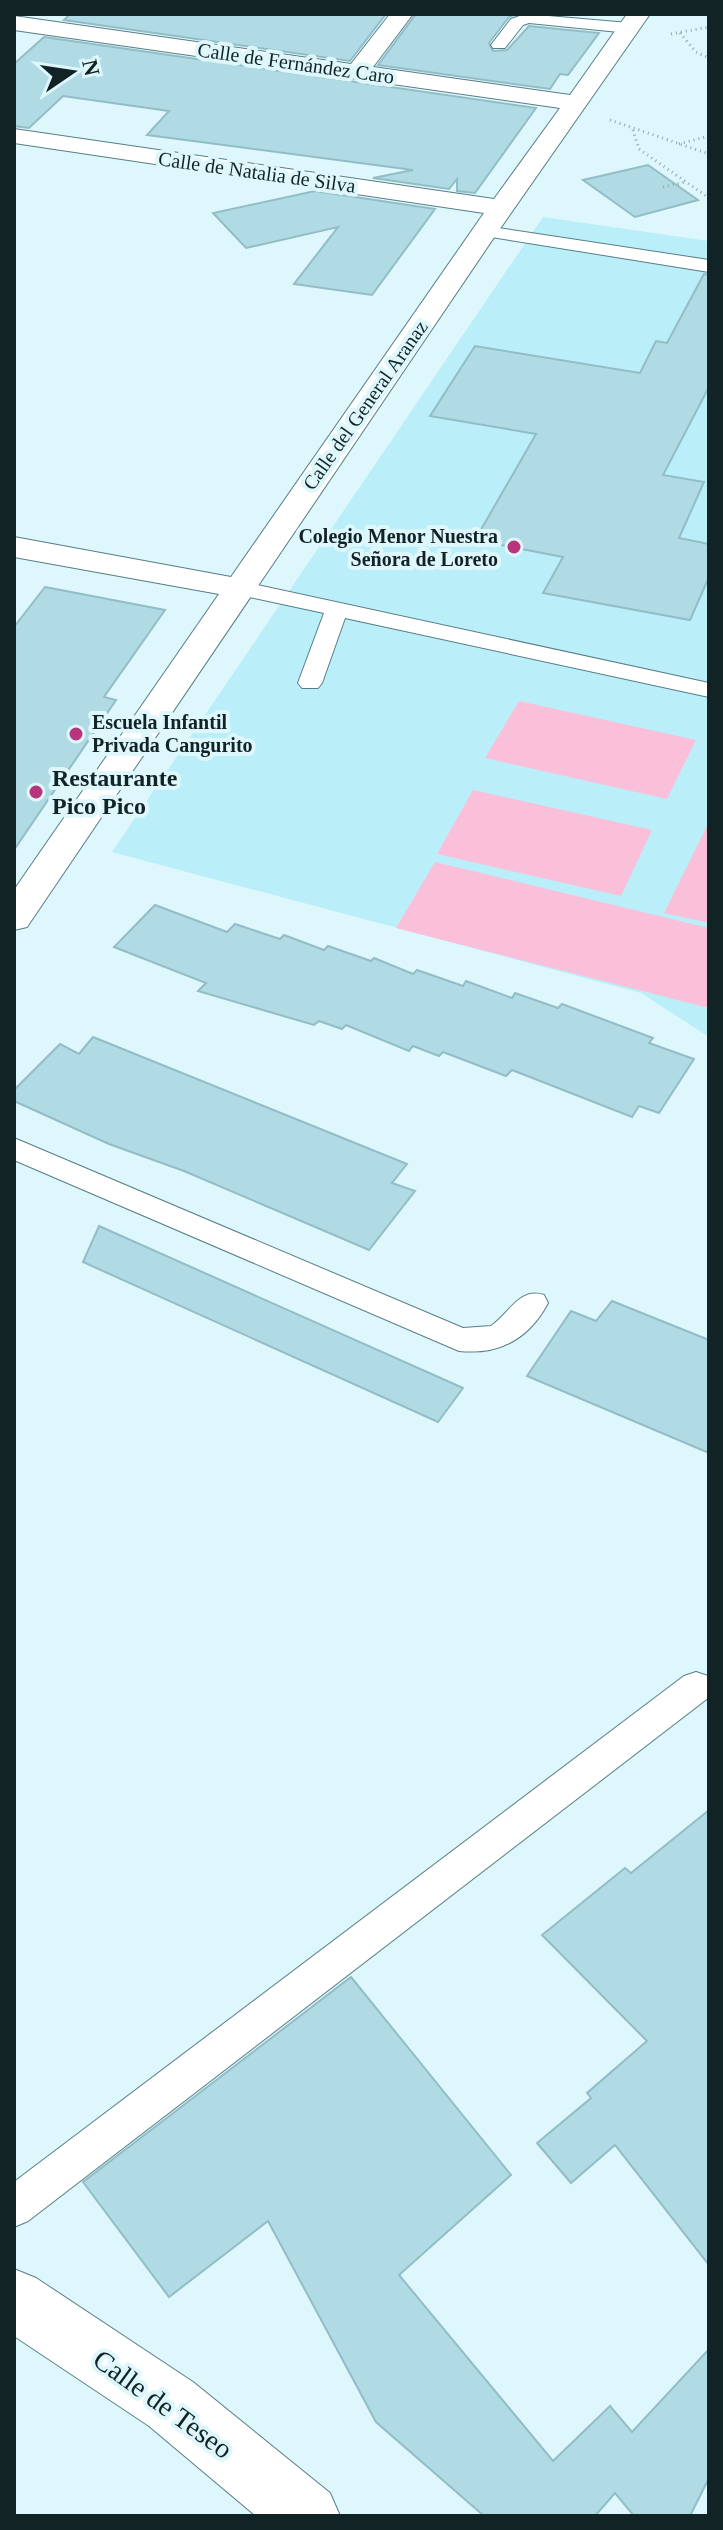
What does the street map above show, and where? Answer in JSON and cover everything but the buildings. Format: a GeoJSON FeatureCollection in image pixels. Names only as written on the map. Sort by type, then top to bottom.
{"type":"FeatureCollection","features":[{"type":"Feature","properties":{"kind":"street"},"geometry":{"type":"LineString","coordinates":[[356,73],[402,14]]}},
{"type":"Feature","properties":{"kind":"street","name":"Calle del General Aranaz"},"geometry":{"type":"LineString","coordinates":[[14,918],[492,220],[634,21]]}},
{"type":"Feature","properties":{"kind":"street"},"geometry":{"type":"LineString","coordinates":[[158,43],[177,22]]}},
{"type":"Feature","properties":{"kind":"street","name":"Calle de Fernández Caro"},"geometry":{"type":"LineString","coordinates":[[14,23],[577,103]]}},
{"type":"Feature","properties":{"kind":"street","name":"Calle de Natalia de Silva"},"geometry":{"type":"LineString","coordinates":[[14,136],[492,220]]}},
{"type":"Feature","properties":{"kind":"street"},"geometry":{"type":"LineString","coordinates":[[14,547],[239,588]]}},
{"type":"Feature","properties":{"kind":"street","name":"Calle de Teseo"},"geometry":{"type":"LineString","coordinates":[[14,2300],[171,2404],[307,2516]]}},
{"type":"Feature","properties":{"kind":"lane"},"geometry":{"type":"LineString","coordinates":[[499,45],[517,22],[528,18],[634,21]]}},
{"type":"Feature","properties":{"kind":"lane"},"geometry":{"type":"LineString","coordinates":[[492,220],[709,266]]}},
{"type":"Feature","properties":{"kind":"lane"},"geometry":{"type":"LineString","coordinates":[[239,588],[709,690]]}},
{"type":"Feature","properties":{"kind":"lane"},"geometry":{"type":"LineString","coordinates":[[310,683],[337,609]]}},
{"type":"Feature","properties":{"kind":"lane"},"geometry":{"type":"LineString","coordinates":[[14,1148],[459,1339],[477,1342],[498,1339],[533,1303]]}},
{"type":"Feature","properties":{"kind":"lane"},"geometry":{"type":"LineString","coordinates":[[14,2207],[696,1687]]}},
{"type":"Feature","properties":{"kind":"path"},"geometry":{"type":"LineString","coordinates":[[664,35],[709,27]]}},
{"type":"Feature","properties":{"kind":"path"},"geometry":{"type":"LineString","coordinates":[[680,33],[696,52],[709,58]]}},
{"type":"Feature","properties":{"kind":"path"},"geometry":{"type":"LineString","coordinates":[[607,119],[709,154]]}},
{"type":"Feature","properties":{"kind":"path"},"geometry":{"type":"LineString","coordinates":[[633,129],[639,149],[709,198]]}},
{"type":"Feature","properties":{"kind":"path"},"geometry":{"type":"LineString","coordinates":[[677,144],[709,136]]}},
{"type":"Feature","properties":{"kind":"path"},"geometry":{"type":"LineString","coordinates":[[663,187],[686,182]]}},
{"type":"Feature","properties":{"kind":"shaded area","name":"Colegio Menor Nuestra Señora de Loreto"},"geometry":{"type":"Polygon","coordinates":[[[543,217],[709,241],[709,1037],[641,993],[112,852],[543,217]]]}},
{"type":"Feature","properties":{"kind":"shaded area"},"geometry":{"type":"Polygon","coordinates":[[[519,701],[696,740],[667,799],[485,758],[519,701]]]}},
{"type":"Feature","properties":{"kind":"shaded area"},"geometry":{"type":"Polygon","coordinates":[[[473,790],[652,830],[621,896],[437,854],[473,790]]]}},
{"type":"Feature","properties":{"kind":"shaded area"},"geometry":{"type":"Polygon","coordinates":[[[709,822],[709,923],[664,913],[709,822]]]}},
{"type":"Feature","properties":{"kind":"shaded area"},"geometry":{"type":"Polygon","coordinates":[[[435,862],[709,928],[709,1008],[396,928],[435,862]]]}},
{"type":"Feature","properties":{"kind":"place","name":"Colegio Menor Nuestra Señora de Loreto"},"geometry":{"type":"Point","coordinates":[514,547]}},
{"type":"Feature","properties":{"kind":"place","name":"Escuela Infantil Privada Cangurito"},"geometry":{"type":"Point","coordinates":[76,734]}},
{"type":"Feature","properties":{"kind":"place","name":"Restaurante Pico Pico"},"geometry":{"type":"Point","coordinates":[36,792]}}]}
